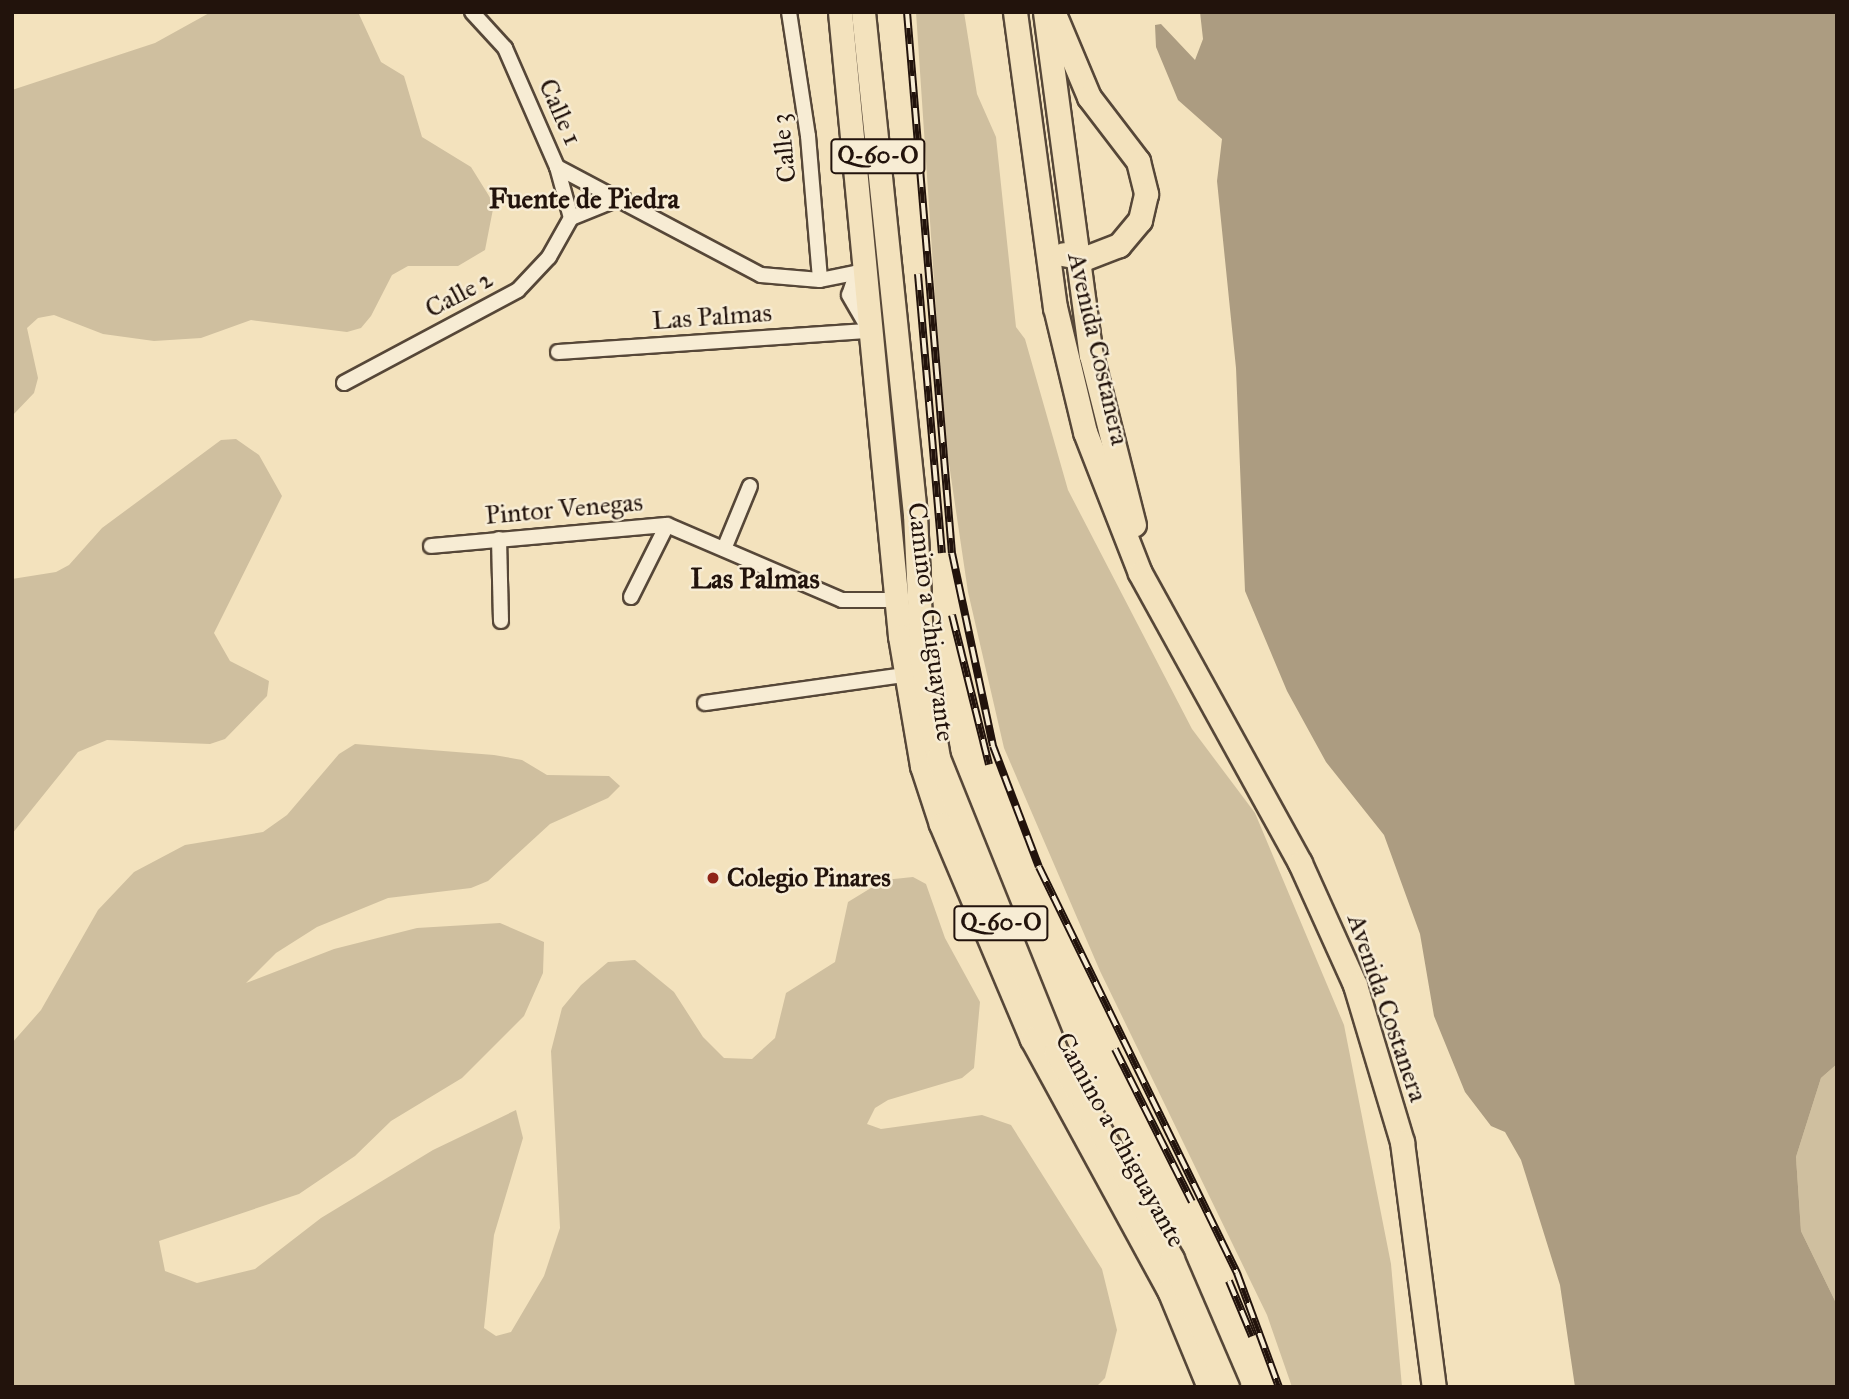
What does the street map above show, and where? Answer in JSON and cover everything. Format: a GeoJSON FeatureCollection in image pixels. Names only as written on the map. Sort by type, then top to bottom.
{"type":"FeatureCollection","features":[{"type":"Feature","properties":{"kind":"main road","name":"Camino a Chiguayante"},"geometry":{"type":"LineString","coordinates":[[840,12],[861,271],[870,331],[905,675],[931,795],[1026,1027],[1083,1139],[1169,1290],[1209,1387]]}},
{"type":"Feature","properties":{"kind":"main road","name":"Camino a Chiguayante"},"geometry":{"type":"LineString","coordinates":[[863,12],[915,514],[925,695],[947,788],[1056,1052],[1190,1294],[1227,1387]]}},
{"type":"Feature","properties":{"kind":"main road","name":"Avenida Costanera"},"geometry":{"type":"LineString","coordinates":[[1015,12],[1045,243],[1066,357],[1098,474],[1140,573],[1328,919],[1379,1055],[1410,1190],[1434,1387]]}},
{"type":"Feature","properties":{"kind":"main road","name":"Avenida Costanera"},"geometry":{"type":"LineString","coordinates":[[1045,12],[1076,257],[1113,460],[1154,581],[1197,677]]}},
{"type":"Feature","properties":{"kind":"main road"},"geometry":{"type":"LineString","coordinates":[[1045,243],[1076,257],[1105,253],[1129,236],[1146,194],[1134,155],[1083,86],[1054,12]]}},
{"type":"Feature","properties":{"kind":"main road"},"geometry":{"type":"LineString","coordinates":[[861,271],[892,300]]}},
{"type":"Feature","properties":{"kind":"street","name":"Calle 1"},"geometry":{"type":"LineString","coordinates":[[472,12],[505,48],[557,167],[623,198],[761,275],[820,280],[848,290]]}},
{"type":"Feature","properties":{"kind":"street","name":"Calle 3"},"geometry":{"type":"LineString","coordinates":[[789,12],[808,136],[820,280]]}},
{"type":"Feature","properties":{"kind":"street"},"geometry":{"type":"LineString","coordinates":[[557,167],[571,218],[623,198]]}},
{"type":"Feature","properties":{"kind":"street","name":"Calle 2"},"geometry":{"type":"LineString","coordinates":[[344,383],[517,290],[549,257],[571,218]]}},
{"type":"Feature","properties":{"kind":"street","name":"Calle 1"},"geometry":{"type":"LineString","coordinates":[[820,280],[861,271]]}},
{"type":"Feature","properties":{"kind":"street"},"geometry":{"type":"LineString","coordinates":[[861,271],[848,290],[870,331]]}},
{"type":"Feature","properties":{"kind":"street","name":"Las Palmas"},"geometry":{"type":"LineString","coordinates":[[558,352],[870,331]]}},
{"type":"Feature","properties":{"kind":"street"},"geometry":{"type":"LineString","coordinates":[[724,549],[750,486]]}},
{"type":"Feature","properties":{"kind":"street"},"geometry":{"type":"LineString","coordinates":[[631,597],[667,525]]}},
{"type":"Feature","properties":{"kind":"street","name":"Pintor Venegas"},"geometry":{"type":"LineString","coordinates":[[431,546],[667,525],[842,600],[897,600]]}},
{"type":"Feature","properties":{"kind":"street"},"geometry":{"type":"LineString","coordinates":[[499,539],[501,621]]}},
{"type":"Feature","properties":{"kind":"street"},"geometry":{"type":"LineString","coordinates":[[705,703],[905,675]]}},
{"type":"Feature","properties":{"kind":"shaded area"},"geometry":{"type":"Polygon","coordinates":[[[211,12],[358,12],[381,62],[404,76],[422,137],[471,167],[494,204],[485,250],[458,266],[408,266],[392,275],[371,316],[361,328],[347,332],[251,320],[201,338],[154,341],[103,334],[54,315],[38,318],[27,328],[38,378],[34,393],[12,416],[12,90],[155,43],[211,12]]]}},
{"type":"Feature","properties":{"kind":"shaded area"},"geometry":{"type":"Polygon","coordinates":[[[916,12],[964,12],[977,94],[996,137],[1016,327],[1025,339],[1068,490],[1192,729],[1255,813],[1344,1025],[1391,1264],[1402,1387],[1292,1387],[1267,1315],[1100,971],[1004,748],[968,592],[944,430],[916,12]]]}},
{"type":"Feature","properties":{"kind":"shaded area"},"geometry":{"type":"Polygon","coordinates":[[[1200,12],[1837,12],[1837,1064],[1821,1078],[1796,1157],[1801,1231],[1837,1305],[1837,1387],[1575,1387],[1560,1285],[1521,1160],[1505,1132],[1491,1126],[1465,1092],[1434,1016],[1420,934],[1384,835],[1326,762],[1287,691],[1245,591],[1236,368],[1217,181],[1222,139],[1178,100],[1156,47],[1155,25],[1161,24],[1195,60],[1203,39],[1200,12]]]}},
{"type":"Feature","properties":{"kind":"shaded area"},"geometry":{"type":"Polygon","coordinates":[[[236,439],[259,455],[282,496],[214,633],[230,661],[269,681],[267,696],[225,739],[210,744],[107,740],[78,752],[12,834],[12,579],[56,572],[69,565],[102,528],[221,440],[236,439]]]}},
{"type":"Feature","properties":{"kind":"shaded area"},"geometry":{"type":"Polygon","coordinates":[[[355,744],[494,755],[522,760],[547,775],[609,776],[620,786],[608,798],[550,824],[488,881],[471,888],[388,898],[317,927],[276,953],[246,983],[334,949],[417,928],[500,923],[544,942],[543,973],[524,1016],[462,1078],[391,1121],[355,1156],[299,1194],[159,1241],[165,1271],[197,1283],[255,1269],[321,1218],[433,1150],[516,1110],[523,1138],[494,1235],[484,1328],[496,1336],[511,1332],[544,1276],[560,1228],[551,1051],[562,1008],[581,985],[608,962],[635,960],[674,992],[703,1037],[724,1058],[752,1059],[775,1038],[786,993],[835,962],[848,902],[884,880],[913,877],[926,884],[945,938],[980,1002],[974,1068],[962,1078],[888,1100],[875,1108],[867,1124],[881,1129],[982,1115],[1011,1125],[1102,1269],[1117,1330],[1105,1378],[1096,1387],[12,1387],[12,1043],[41,1010],[98,910],[134,872],[185,845],[263,832],[287,815],[339,754],[355,744]]]}},
{"type":"Feature","properties":{"kind":"shaded area"},"geometry":{"type":"Polygon","coordinates":[[[1837,1064],[1837,1305],[1801,1231],[1796,1157],[1821,1078],[1837,1064]]]}},
{"type":"Feature","properties":{"kind":"railway"},"geometry":{"type":"LineString","coordinates":[[907,12],[952,553],[993,746],[1039,867],[1237,1273],[1279,1387]]}},
{"type":"Feature","properties":{"kind":"railway"},"geometry":{"type":"LineString","coordinates":[[918,274],[942,553]]}},
{"type":"Feature","properties":{"kind":"railway"},"geometry":{"type":"LineString","coordinates":[[952,615],[989,764]]}},
{"type":"Feature","properties":{"kind":"railway"},"geometry":{"type":"LineString","coordinates":[[1115,1049],[1192,1202]]}},
{"type":"Feature","properties":{"kind":"railway"},"geometry":{"type":"LineString","coordinates":[[1229,1281],[1252,1336]]}},
{"type":"Feature","properties":{"kind":"place","name":"Colegio Pinares"},"geometry":{"type":"Point","coordinates":[713,878]}},
{"type":"Feature","properties":{"kind":"district","name":"Fuente de Piedra"},"geometry":{"type":"Point","coordinates":[584,199]}},
{"type":"Feature","properties":{"kind":"district","name":"Las Palmas"},"geometry":{"type":"Point","coordinates":[755,579]}}]}
